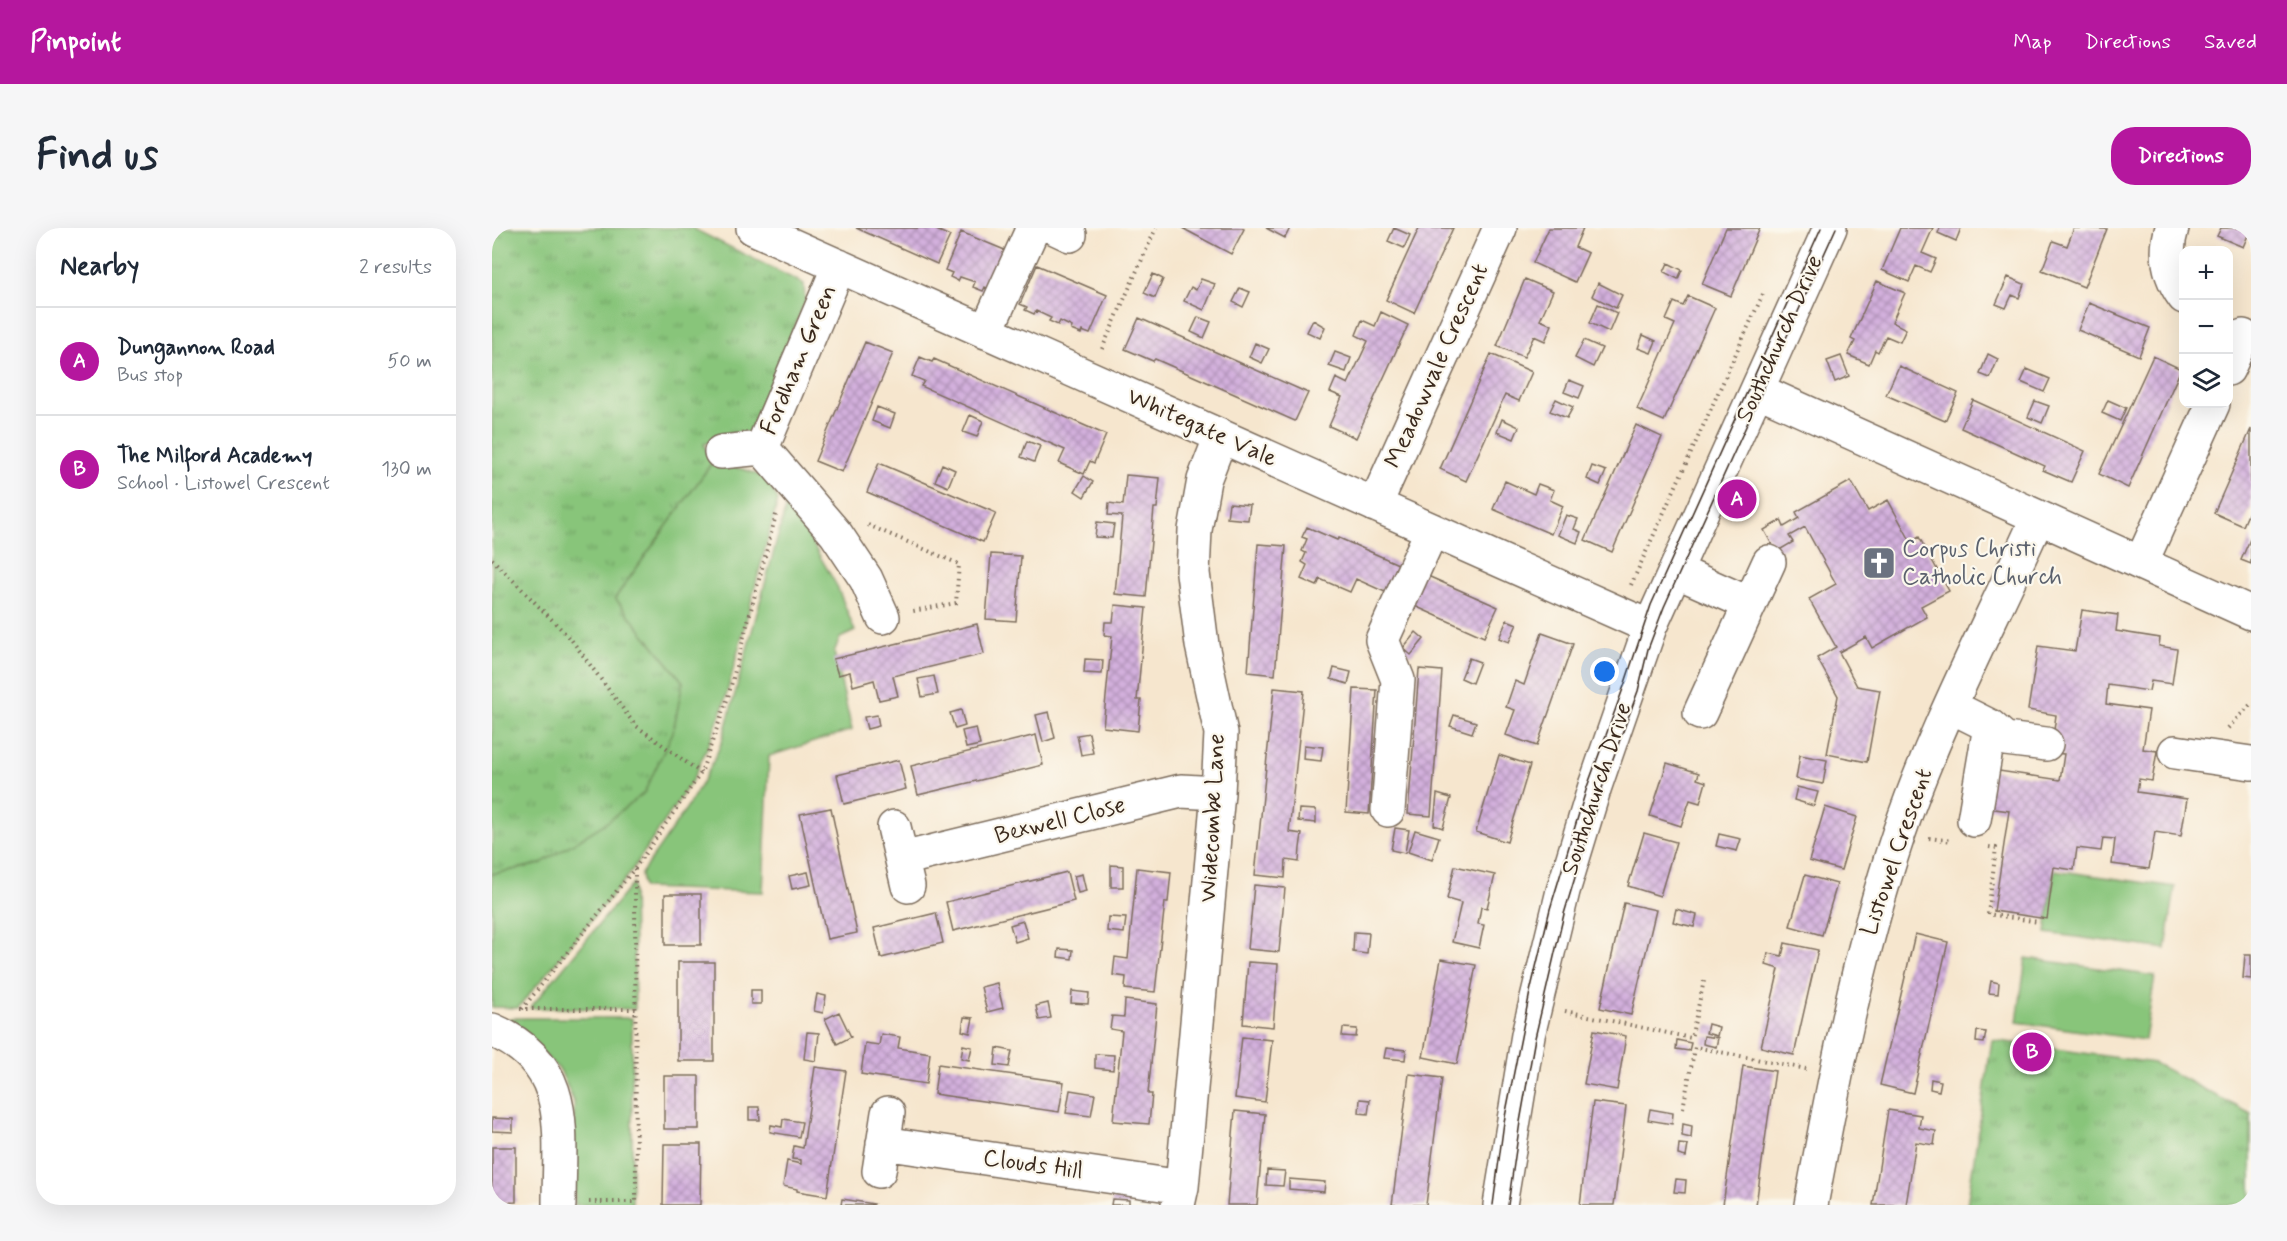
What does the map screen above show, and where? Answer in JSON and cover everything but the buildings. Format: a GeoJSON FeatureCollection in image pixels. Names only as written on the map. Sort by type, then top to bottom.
{"type":"FeatureCollection","features":[{"type":"Feature","properties":{"kind":"street","name":"Whitegate Vale"},"geometry":{"type":"LineString","coordinates":[[753,228],[1650,627]]}},
{"type":"Feature","properties":{"kind":"street"},"geometry":{"type":"LineString","coordinates":[[986,332],[1033,228]]}},
{"type":"Feature","properties":{"kind":"street","name":"Meadowvale Crescent"},"geometry":{"type":"LineString","coordinates":[[1375,505],[1500,228]]}},
{"type":"Feature","properties":{"kind":"street","name":"Southchurch Drive"},"geometry":{"type":"LineString","coordinates":[[1500,1205],[1515,1103],[1535,1005],[1563,891],[1595,786],[1650,627],[1830,228]]}},
{"type":"Feature","properties":{"kind":"street"},"geometry":{"type":"LineString","coordinates":[[2172,228],[2168,259],[2173,280],[2179,289]]}},
{"type":"Feature","properties":{"kind":"street","name":"Fordham Green"},"geometry":{"type":"LineString","coordinates":[[721,452],[762,448],[839,266]]}},
{"type":"Feature","properties":{"kind":"street"},"geometry":{"type":"LineString","coordinates":[[2233,357],[2241,334]]}},
{"type":"Feature","properties":{"kind":"street"},"geometry":{"type":"LineString","coordinates":[[1757,390],[2251,613]]}},
{"type":"Feature","properties":{"kind":"street"},"geometry":{"type":"LineString","coordinates":[[2141,563],[2211,408]]}},
{"type":"Feature","properties":{"kind":"street","name":"Widecombe Lane"},"geometry":{"type":"LineString","coordinates":[[1180,1196],[1218,793],[1221,733],[1202,645],[1193,573],[1195,530],[1204,480],[1221,436]]}},
{"type":"Feature","properties":{"kind":"street"},"geometry":{"type":"LineString","coordinates":[[762,448],[836,534],[866,579],[883,617]]}},
{"type":"Feature","properties":{"kind":"street","name":"Listowel Crescent"},"geometry":{"type":"LineString","coordinates":[[1811,1205],[1835,1075],[1854,989],[1899,833],[1950,706],[2038,517]]}},
{"type":"Feature","properties":{"kind":"street"},"geometry":{"type":"LineString","coordinates":[[1388,810],[1398,680],[1382,640],[1432,530]]}},
{"type":"Feature","properties":{"kind":"street"},"geometry":{"type":"LineString","coordinates":[[1700,713],[1769,562]]}},
{"type":"Feature","properties":{"kind":"street"},"geometry":{"type":"LineString","coordinates":[[1676,571],[1750,604]]}},
{"type":"Feature","properties":{"kind":"street"},"geometry":{"type":"LineString","coordinates":[[1950,706],[1990,726],[2005,739],[2046,744]]}},
{"type":"Feature","properties":{"kind":"street"},"geometry":{"type":"LineString","coordinates":[[1972,830],[1990,726]]}},
{"type":"Feature","properties":{"kind":"street"},"geometry":{"type":"LineString","coordinates":[[2175,752],[2251,764]]}},
{"type":"Feature","properties":{"kind":"street","name":"Bexwell Close"},"geometry":{"type":"LineString","coordinates":[[894,827],[905,872],[1181,790],[1218,793]]}},
{"type":"Feature","properties":{"kind":"street"},"geometry":{"type":"LineString","coordinates":[[502,1019],[509,1037],[532,1055],[546,1073],[555,1095],[559,1121],[559,1203]]}},
{"type":"Feature","properties":{"kind":"street","name":"Clouds Hill"},"geometry":{"type":"LineString","coordinates":[[884,1142],[1180,1196]]}},
{"type":"Feature","properties":{"kind":"path"},"geometry":{"type":"LineString","coordinates":[[1089,377],[1156,228]]}},
{"type":"Feature","properties":{"kind":"path"},"geometry":{"type":"LineString","coordinates":[[1630,588],[1765,291]]}},
{"type":"Feature","properties":{"kind":"path"},"geometry":{"type":"LineString","coordinates":[[502,1019],[522,1009],[635,868],[700,772],[728,698],[787,478]]}},
{"type":"Feature","properties":{"kind":"path"},"geometry":{"type":"LineString","coordinates":[[867,524],[959,564],[956,603],[883,617]]}},
{"type":"Feature","properties":{"kind":"path"},"geometry":{"type":"LineString","coordinates":[[492,559],[570,638],[635,724],[700,772]]}},
{"type":"Feature","properties":{"kind":"path"},"geometry":{"type":"LineString","coordinates":[[1899,833],[1972,830],[1996,849],[1988,914],[2039,922]]}},
{"type":"Feature","properties":{"kind":"path"},"geometry":{"type":"LineString","coordinates":[[559,1203],[636,1203],[635,868]]}},
{"type":"Feature","properties":{"kind":"path"},"geometry":{"type":"LineString","coordinates":[[1535,1005],[1692,1038],[1704,981]]}},
{"type":"Feature","properties":{"kind":"path"},"geometry":{"type":"LineString","coordinates":[[522,1009],[636,1010]]}},
{"type":"Feature","properties":{"kind":"path"},"geometry":{"type":"LineString","coordinates":[[1683,1108],[1695,1047],[1835,1075]]}},
{"type":"Feature","properties":{"kind":"green space"},"geometry":{"type":"Polygon","coordinates":[[[492,228],[692,228],[804,284],[805,302],[749,432],[704,444],[711,464],[615,598],[683,682],[673,732],[644,793],[606,823],[540,864],[492,874],[492,228]]]}},
{"type":"Feature","properties":{"kind":"green space"},"geometry":{"type":"Polygon","coordinates":[[[711,464],[743,469],[766,478],[778,500],[724,704],[711,739],[693,779],[628,876],[518,1008],[492,1007],[492,874],[540,864],[683,682],[615,598],[711,464]]]}},
{"type":"Feature","properties":{"kind":"green space"},"geometry":{"type":"Polygon","coordinates":[[[787,503],[805,511],[798,518],[837,586],[855,631],[840,638],[834,652],[852,730],[769,756],[763,892],[643,888],[641,874],[696,793],[722,741],[787,503]]]}},
{"type":"Feature","properties":{"kind":"green space"},"geometry":{"type":"Polygon","coordinates":[[[2054,870],[2175,887],[2166,949],[2046,933],[2054,870]]]}},
{"type":"Feature","properties":{"kind":"green space"},"geometry":{"type":"Polygon","coordinates":[[[633,883],[635,1009],[530,1008],[633,883]]]}},
{"type":"Feature","properties":{"kind":"green space"},"geometry":{"type":"Polygon","coordinates":[[[2026,958],[2155,976],[2145,1040],[2017,1022],[2026,958]]]}},
{"type":"Feature","properties":{"kind":"green space"},"geometry":{"type":"Polygon","coordinates":[[[510,1018],[632,1018],[632,1205],[575,1205],[574,1102],[560,1070],[508,1021],[510,1018]]]}},
{"type":"Feature","properties":{"kind":"green space"},"geometry":{"type":"Polygon","coordinates":[[[1992,1040],[2154,1063],[2251,1114],[2251,1205],[1967,1205],[1992,1040]]]}},
{"type":"Feature","properties":{"kind":"tram line"},"geometry":{"type":"LineString","coordinates":[[1493,1205],[1504,1122],[1530,992],[1550,909],[1587,787],[1651,605],[1821,228]]}},
{"type":"Feature","properties":{"kind":"tram line"},"geometry":{"type":"LineString","coordinates":[[1508,1205],[1535,1038],[1564,914],[1601,791],[1638,691],[1648,649],[1664,607],[1836,228]]}},
{"type":"Feature","properties":{"kind":"place","name":"Dungannon Road"},"geometry":{"type":"Point","coordinates":[1737,499]}},
{"type":"Feature","properties":{"kind":"place","name":"Corpus Christi Catholic Church"},"geometry":{"type":"Point","coordinates":[1879,563]}},
{"type":"Feature","properties":{"kind":"place","name":"The Milford Academy"},"geometry":{"type":"Point","coordinates":[2032,1052]}}]}
